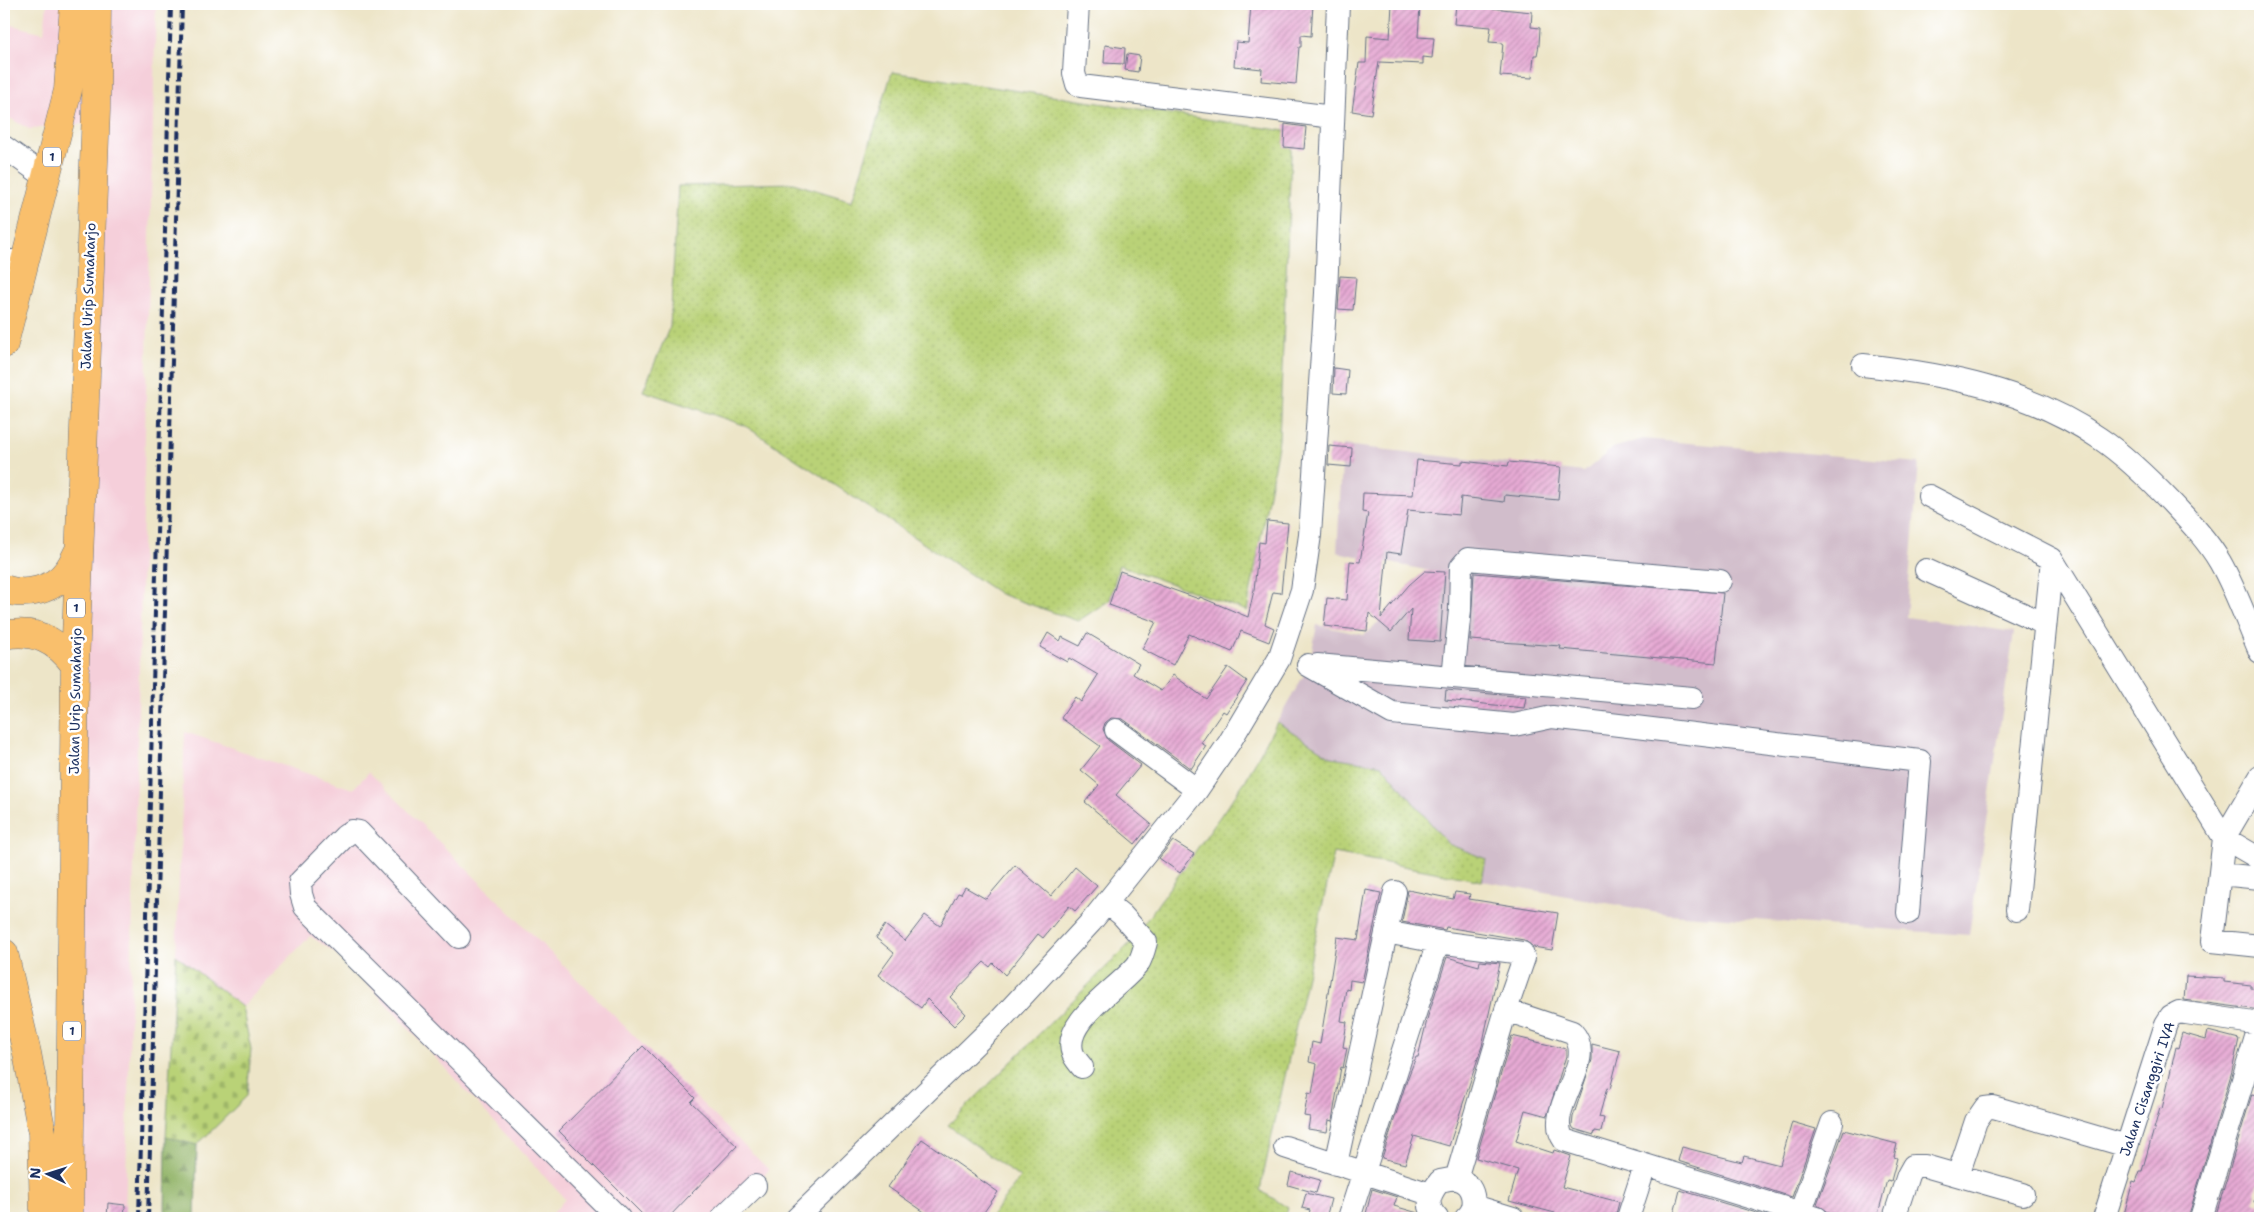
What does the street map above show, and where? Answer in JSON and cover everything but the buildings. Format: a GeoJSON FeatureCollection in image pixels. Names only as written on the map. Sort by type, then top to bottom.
{"type":"FeatureCollection","features":[{"type":"Feature","properties":{"kind":"highway","name":"1"},"geometry":{"type":"LineString","coordinates":[[4,344],[14,261],[47,178],[68,90],[74,4]]}},
{"type":"Feature","properties":{"kind":"highway","name":"Jalan Urip Sumaharjo"},"geometry":{"type":"LineString","coordinates":[[69,1218],[75,665],[98,4]]}},
{"type":"Feature","properties":{"kind":"highway"},"geometry":{"type":"LineString","coordinates":[[4,589],[13,592],[33,592],[52,584],[68,570],[78,552]]}},
{"type":"Feature","properties":{"kind":"highway"},"geometry":{"type":"LineString","coordinates":[[4,635],[29,633],[43,637],[56,644],[75,665]]}},
{"type":"Feature","properties":{"kind":"highway"},"geometry":{"type":"LineString","coordinates":[[4,953],[27,1053],[42,1133],[44,1218]]}},
{"type":"Feature","properties":{"kind":"street"},"geometry":{"type":"LineString","coordinates":[[1078,4],[1074,72],[1077,84],[1081,86],[1333,117]]}},
{"type":"Feature","properties":{"kind":"street"},"geometry":{"type":"LineString","coordinates":[[798,1218],[1001,1018],[1107,903],[1197,790],[1238,729],[1279,659],[1302,590],[1310,535],[1321,397],[1338,4]]}},
{"type":"Feature","properties":{"kind":"street"},"geometry":{"type":"LineString","coordinates":[[4,147],[47,178]]}},
{"type":"Feature","properties":{"kind":"street"},"geometry":{"type":"LineString","coordinates":[[1863,364],[1920,371],[1974,382],[2042,406],[2099,438],[2146,476],[2190,523],[2220,561],[2260,652]]}},
{"type":"Feature","properties":{"kind":"street"},"geometry":{"type":"LineString","coordinates":[[1929,496],[2052,559],[2224,838],[2260,859]]}},
{"type":"Feature","properties":{"kind":"street"},"geometry":{"type":"LineString","coordinates":[[1453,677],[1460,610],[1460,567],[1468,559],[1720,581]]}},
{"type":"Feature","properties":{"kind":"street"},"geometry":{"type":"LineString","coordinates":[[2017,910],[2052,559]]}},
{"type":"Feature","properties":{"kind":"street"},"geometry":{"type":"LineString","coordinates":[[1926,570],[2045,624]]}},
{"type":"Feature","properties":{"kind":"street"},"geometry":{"type":"LineString","coordinates":[[1279,659],[1308,665],[1692,698]]}},
{"type":"Feature","properties":{"kind":"street"},"geometry":{"type":"LineString","coordinates":[[1308,665],[1392,713],[1514,725],[1552,717],[1920,761],[1908,913]]}},
{"type":"Feature","properties":{"kind":"street"},"geometry":{"type":"LineString","coordinates":[[1116,730],[1197,790]]}},
{"type":"Feature","properties":{"kind":"street"},"geometry":{"type":"LineString","coordinates":[[2260,777],[2224,838],[2212,941],[2260,946]]}},
{"type":"Feature","properties":{"kind":"street"},"geometry":{"type":"LineString","coordinates":[[459,937],[359,832],[352,831],[345,836],[300,882],[305,907],[619,1218]]}},
{"type":"Feature","properties":{"kind":"street"},"geometry":{"type":"LineString","coordinates":[[2220,874],[2260,878]]}},
{"type":"Feature","properties":{"kind":"street"},"geometry":{"type":"LineString","coordinates":[[1336,1164],[1395,892]]}},
{"type":"Feature","properties":{"kind":"street"},"geometry":{"type":"LineString","coordinates":[[1082,1067],[1073,1054],[1071,1045],[1074,1030],[1086,1014],[1139,963],[1146,942],[1122,915],[1107,903]]}},
{"type":"Feature","properties":{"kind":"street"},"geometry":{"type":"LineString","coordinates":[[1386,932],[1438,942],[1522,953],[1523,963],[1506,1010],[1456,1179]]}},
{"type":"Feature","properties":{"kind":"street"},"geometry":{"type":"LineString","coordinates":[[1349,1218],[1438,942]]}},
{"type":"Feature","properties":{"kind":"street"},"geometry":{"type":"LineString","coordinates":[[1506,1010],[1572,1032],[1579,1040],[1580,1049],[1571,1085],[1558,1120],[1558,1132],[1564,1140],[1809,1216],[1832,1123]]}},
{"type":"Feature","properties":{"kind":"street","name":"Jalan Cisanggiri IVA"},"geometry":{"type":"LineString","coordinates":[[2104,1218],[2166,1024],[2171,1016],[2179,1012],[2260,1024]]}},
{"type":"Feature","properties":{"kind":"street"},"geometry":{"type":"LineString","coordinates":[[2201,1218],[2260,1024]]}},
{"type":"Feature","properties":{"kind":"street"},"geometry":{"type":"LineString","coordinates":[[1958,1175],[1976,1121],[1985,1108],[1993,1107],[2127,1146]]}},
{"type":"Feature","properties":{"kind":"street"},"geometry":{"type":"LineString","coordinates":[[1285,1147],[1430,1194]]}},
{"type":"Feature","properties":{"kind":"street"},"geometry":{"type":"LineString","coordinates":[[1628,1218],[1644,1166]]}},
{"type":"Feature","properties":{"kind":"street"},"geometry":{"type":"LineString","coordinates":[[1894,1218],[1908,1175],[1913,1166],[1925,1166],[2023,1194]]}},
{"type":"Feature","properties":{"kind":"street"},"geometry":{"type":"LineString","coordinates":[[1437,1218],[1429,1206],[1430,1194],[1440,1181],[1456,1179],[1467,1184],[1473,1194],[1470,1212],[1513,1218]]}},
{"type":"Feature","properties":{"kind":"street"},"geometry":{"type":"LineString","coordinates":[[722,1218],[755,1186]]}},
{"type":"Feature","properties":{"kind":"shaded area"},"geometry":{"type":"Polygon","coordinates":[[[47,4],[156,4],[125,1218],[69,1218],[94,123],[29,129],[4,115],[4,23],[44,33],[47,4]]]}},
{"type":"Feature","properties":{"kind":"shaded area"},"geometry":{"type":"Polygon","coordinates":[[[1643,439],[1919,463],[1906,617],[2014,632],[1969,935],[1669,914],[1482,881],[1486,859],[1448,844],[1382,765],[1331,757],[1277,722],[1309,666],[1317,625],[1364,635],[1435,572],[1337,552],[1343,445],[1584,472],[1613,448],[1643,439]]]}},
{"type":"Feature","properties":{"kind":"shaded area"},"geometry":{"type":"Polygon","coordinates":[[[185,732],[353,789],[369,772],[769,1170],[721,1218],[549,1218],[565,1199],[345,959],[310,936],[242,1007],[176,955],[185,732]]]}},
{"type":"Feature","properties":{"kind":"green space"},"geometry":{"type":"Polygon","coordinates":[[[892,72],[1292,132],[1279,440],[1247,611],[1119,565],[1110,600],[1078,621],[1000,594],[744,425],[643,391],[670,326],[678,186],[793,183],[852,201],[892,72]]]}},
{"type":"Feature","properties":{"kind":"green space"},"geometry":{"type":"Polygon","coordinates":[[[1277,722],[1331,757],[1382,765],[1448,844],[1486,859],[1482,881],[1334,853],[1260,1190],[1288,1208],[1285,1218],[990,1218],[1020,1178],[948,1125],[1131,942],[1245,781],[1277,722]]]}},
{"type":"Feature","properties":{"kind":"green space"},"geometry":{"type":"Polygon","coordinates":[[[176,955],[242,1007],[251,1049],[247,1096],[197,1145],[166,1137],[176,955]]]}},
{"type":"Feature","properties":{"kind":"green space"},"geometry":{"type":"Polygon","coordinates":[[[166,1137],[197,1145],[195,1218],[165,1218],[166,1137]]]}},
{"type":"Feature","properties":{"kind":"railway"},"geometry":{"type":"LineString","coordinates":[[139,1218],[171,4]]}},
{"type":"Feature","properties":{"kind":"railway"},"geometry":{"type":"LineString","coordinates":[[148,1218],[182,4]]}}]}
